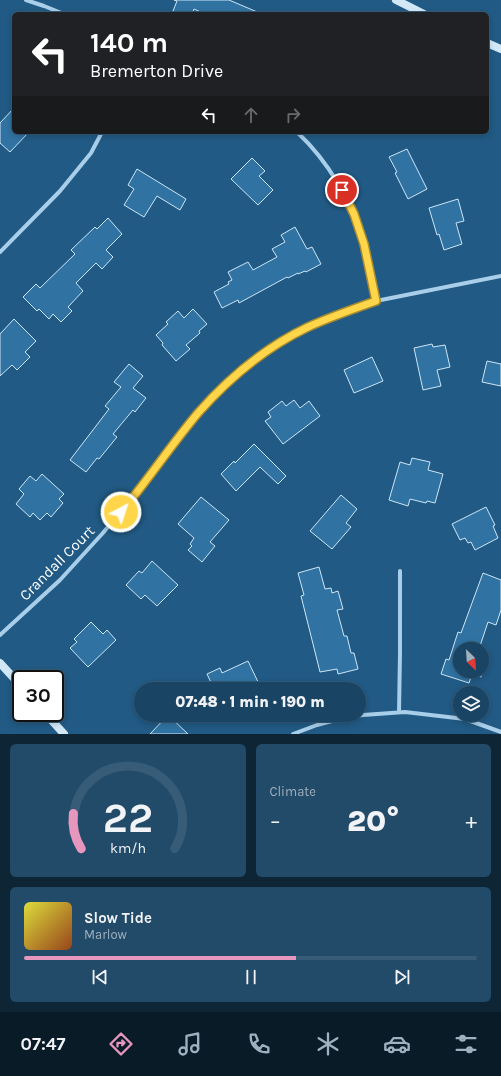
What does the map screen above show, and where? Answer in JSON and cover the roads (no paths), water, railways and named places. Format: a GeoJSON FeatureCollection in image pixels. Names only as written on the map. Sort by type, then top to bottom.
{"type":"FeatureCollection","features":[{"type":"Feature","properties":{"kind":"street"},"geometry":{"type":"LineString","coordinates":[[26,0],[59,12]]}},
{"type":"Feature","properties":{"kind":"street"},"geometry":{"type":"LineString","coordinates":[[396,0],[420,12]]}},
{"type":"Feature","properties":{"kind":"street"},"geometry":{"type":"LineString","coordinates":[[489,44],[501,49]]}},
{"type":"Feature","properties":{"kind":"street"},"geometry":{"type":"LineString","coordinates":[[0,252],[60,191],[91,154],[101,134]]}},
{"type":"Feature","properties":{"kind":"street"},"geometry":{"type":"LineString","coordinates":[[299,134],[308,142],[327,165],[354,214],[364,244],[376,301]]}},
{"type":"Feature","properties":{"kind":"street","name":"Crandall Court"},"geometry":{"type":"LineString","coordinates":[[0,635],[60,580],[102,534],[131,500],[198,413],[229,381],[274,347],[307,328],[346,311],[376,301],[501,276]]}},
{"type":"Feature","properties":{"kind":"street"},"geometry":{"type":"LineString","coordinates":[[399,712],[400,571]]}},
{"type":"Feature","properties":{"kind":"street"},"geometry":{"type":"LineString","coordinates":[[0,663],[12,676]]}},
{"type":"Feature","properties":{"kind":"street"},"geometry":{"type":"LineString","coordinates":[[293,734],[317,725],[347,717],[399,712],[460,718],[501,732]]}},
{"type":"Feature","properties":{"kind":"street"},"geometry":{"type":"LineString","coordinates":[[53,722],[64,734]]}}]}
